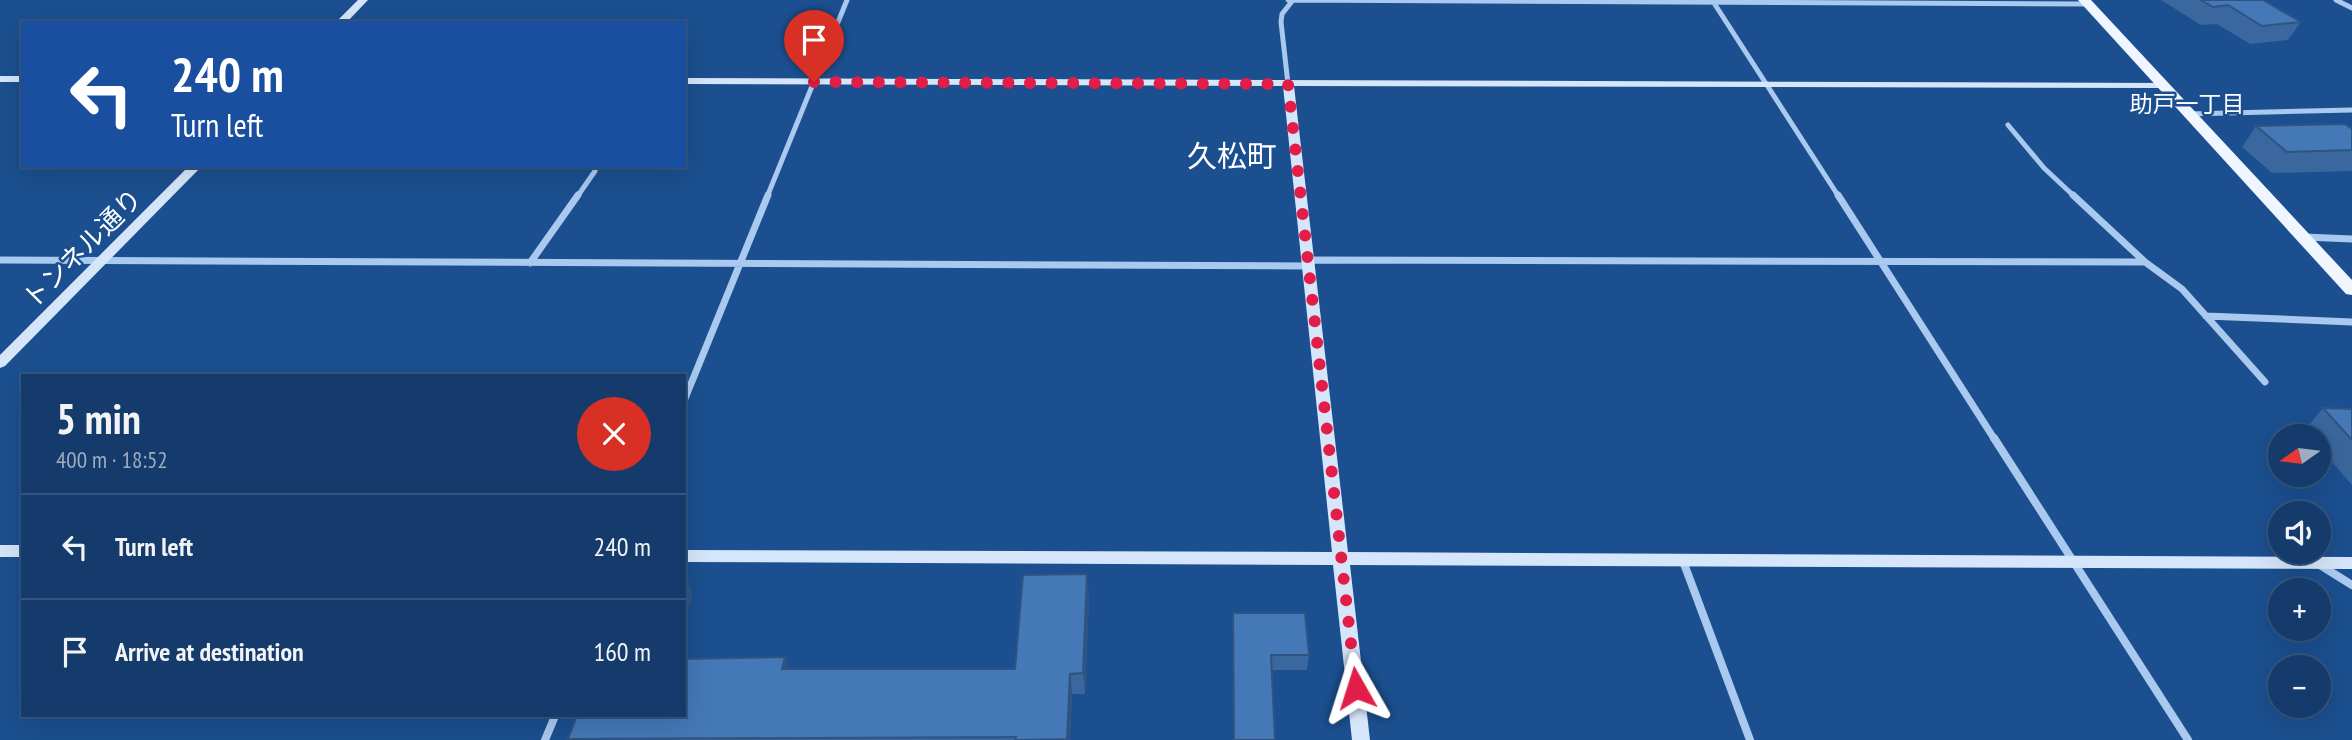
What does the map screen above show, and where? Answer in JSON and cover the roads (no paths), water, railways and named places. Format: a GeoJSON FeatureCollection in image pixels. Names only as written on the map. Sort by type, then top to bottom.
{"type":"FeatureCollection","features":[{"type":"Feature","properties":{"kind":"main road"},"geometry":{"type":"LineString","coordinates":[[2086,2],[2352,289]]}},
{"type":"Feature","properties":{"kind":"street"},"geometry":{"type":"LineString","coordinates":[[342,21],[363,0]]}},
{"type":"Feature","properties":{"kind":"street"},"geometry":{"type":"LineString","coordinates":[[686,396],[847,0]]}},
{"type":"Feature","properties":{"kind":"street"},"geometry":{"type":"LineString","coordinates":[[2336,0],[2352,8]]}},
{"type":"Feature","properties":{"kind":"street"},"geometry":{"type":"LineString","coordinates":[[1362,740],[1281,22],[1282,14],[1291,1],[2086,2]]}},
{"type":"Feature","properties":{"kind":"street"},"geometry":{"type":"LineString","coordinates":[[1714,3],[1882,260],[2188,740]]}},
{"type":"Feature","properties":{"kind":"street"},"geometry":{"type":"LineString","coordinates":[[0,79],[21,79]]}},
{"type":"Feature","properties":{"kind":"street"},"geometry":{"type":"LineString","coordinates":[[686,81],[2162,85]]}},
{"type":"Feature","properties":{"kind":"street"},"geometry":{"type":"LineString","coordinates":[[2188,114],[2352,110]]}},
{"type":"Feature","properties":{"kind":"street"},"geometry":{"type":"LineString","coordinates":[[2008,125],[2044,168],[2145,262],[2182,289],[2265,382]]}},
{"type":"Feature","properties":{"kind":"street","name":"トンネル通り"},"geometry":{"type":"LineString","coordinates":[[0,363],[194,168]]}},
{"type":"Feature","properties":{"kind":"street"},"geometry":{"type":"LineString","coordinates":[[530,263],[595,171]]}},
{"type":"Feature","properties":{"kind":"street"},"geometry":{"type":"LineString","coordinates":[[2304,237],[2352,239]]}},
{"type":"Feature","properties":{"kind":"street"},"geometry":{"type":"LineString","coordinates":[[0,260],[740,264],[1882,260],[2145,262]]}},
{"type":"Feature","properties":{"kind":"street"},"geometry":{"type":"LineString","coordinates":[[2206,316],[2352,321]]}},
{"type":"Feature","properties":{"kind":"street"},"geometry":{"type":"LineString","coordinates":[[0,551],[21,551]]}},
{"type":"Feature","properties":{"kind":"street"},"geometry":{"type":"LineString","coordinates":[[686,556],[2268,562]]}},
{"type":"Feature","properties":{"kind":"street"},"geometry":{"type":"LineString","coordinates":[[1683,561],[1750,740]]}},
{"type":"Feature","properties":{"kind":"street"},"geometry":{"type":"LineString","coordinates":[[2331,562],[2352,563]]}},
{"type":"Feature","properties":{"kind":"street"},"geometry":{"type":"LineString","coordinates":[[2318,564],[2352,585]]}},
{"type":"Feature","properties":{"kind":"street"},"geometry":{"type":"LineString","coordinates":[[545,740],[555,717]]}},
{"type":"Feature","properties":{"kind":"district","name":"助戸一丁目"},"geometry":{"type":"Point","coordinates":[2187,103]}},
{"type":"Feature","properties":{"kind":"district","name":"久松町"},"geometry":{"type":"Point","coordinates":[1232,155]}}]}
